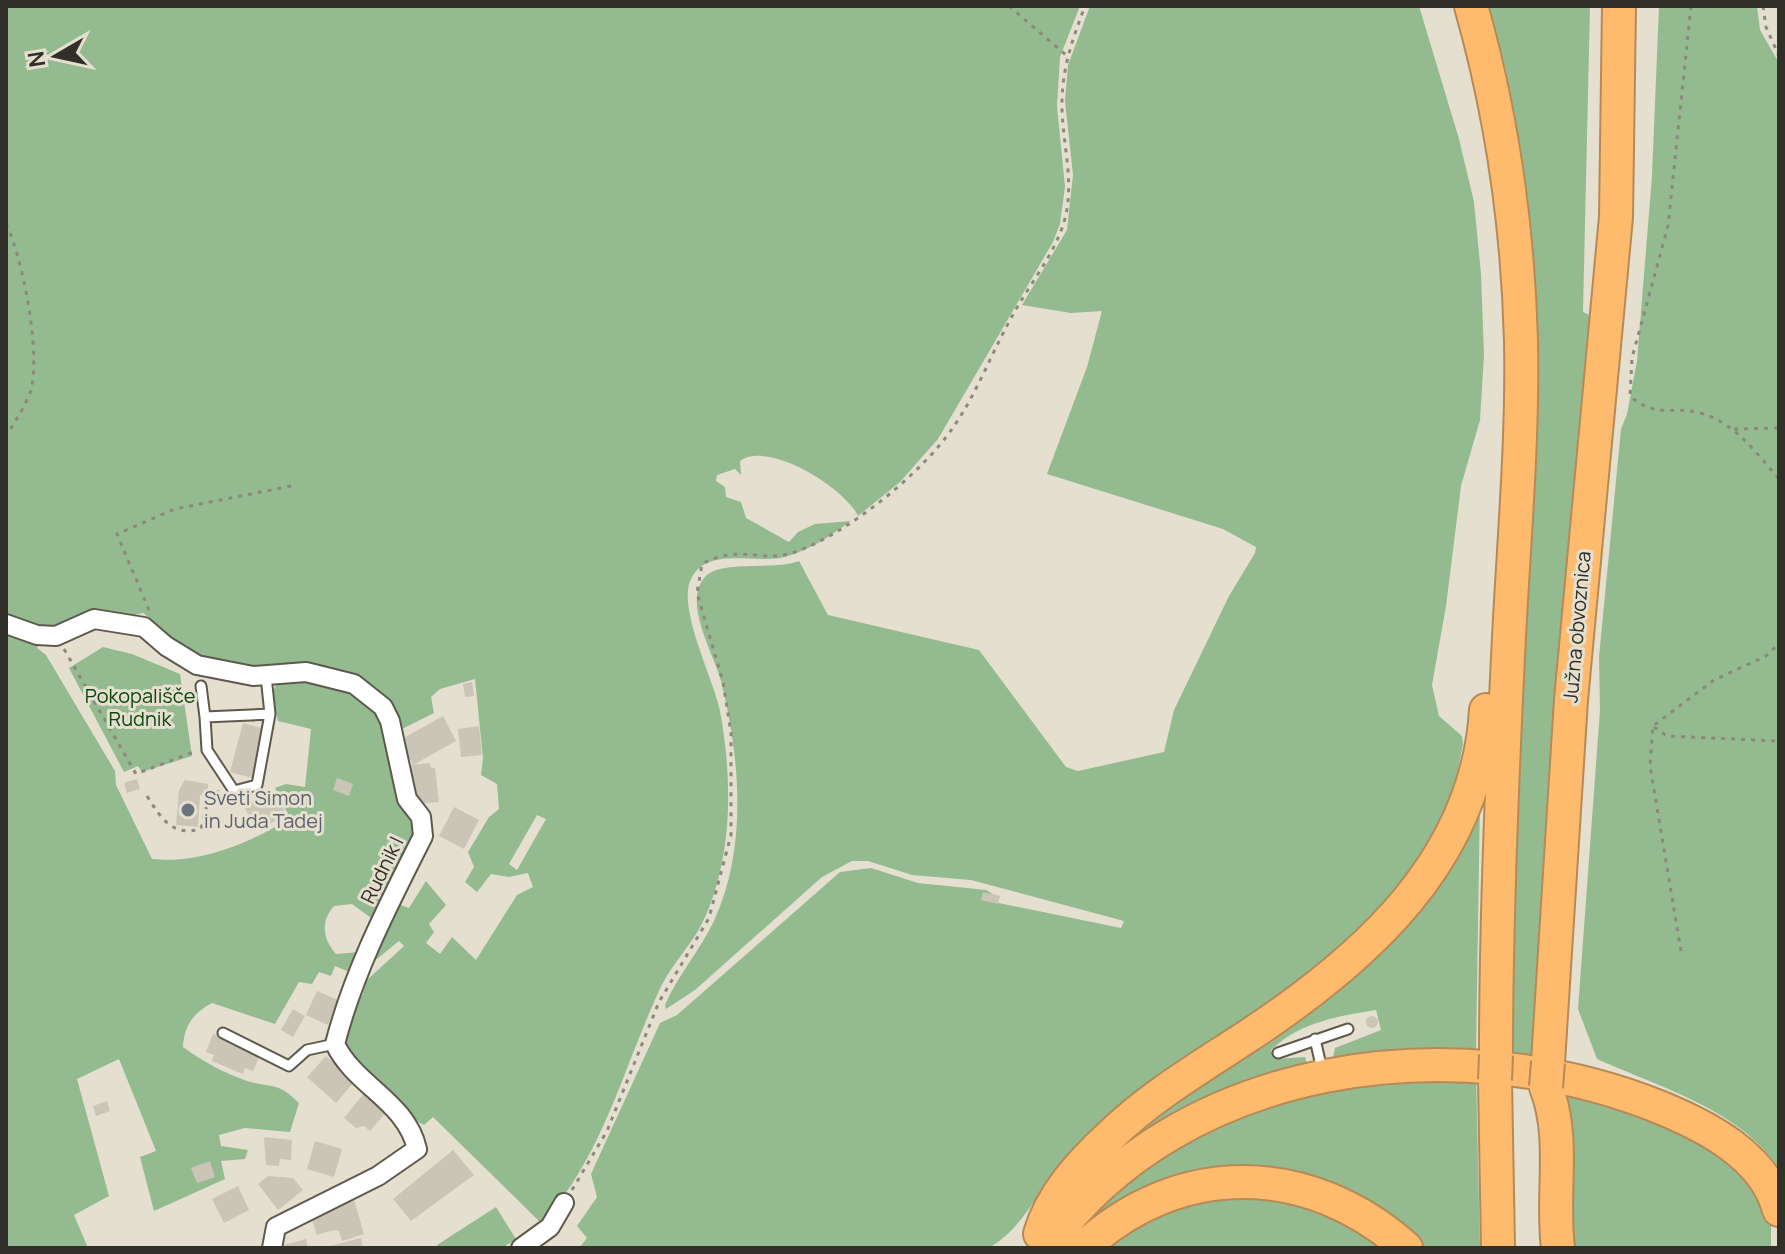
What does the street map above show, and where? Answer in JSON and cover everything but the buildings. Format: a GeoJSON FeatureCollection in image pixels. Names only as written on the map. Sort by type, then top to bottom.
{"type":"FeatureCollection","features":[{"type":"Feature","properties":{"kind":"highway"},"geometry":{"type":"LineString","coordinates":[[1453,6],[1471,57],[1491,86]]}},
{"type":"Feature","properties":{"kind":"highway"},"geometry":{"type":"LineString","coordinates":[[1471,6],[1491,86],[1511,210],[1521,342],[1519,469],[1499,838],[1496,1068],[1498,1248]]}},
{"type":"Feature","properties":{"kind":"highway","name":"Južna obvoznica"},"geometry":{"type":"LineString","coordinates":[[1541,1248],[1547,1074],[1571,700],[1616,217],[1619,6]]}},
{"type":"Feature","properties":{"kind":"highway"},"geometry":{"type":"LineString","coordinates":[[1036,1248],[1042,1226],[1062,1188],[1121,1125],[1155,1097],[1340,971],[1409,902],[1456,827],[1474,781],[1485,724],[1490,663],[1510,619]]}},
{"type":"Feature","properties":{"kind":"highway"},"geometry":{"type":"LineString","coordinates":[[1045,1248],[1082,1201],[1152,1147],[1243,1102],[1324,1077],[1385,1066],[1448,1064],[1534,1072],[1611,1089],[1677,1114],[1740,1152],[1769,1186],[1779,1210]]}},
{"type":"Feature","properties":{"kind":"highway"},"geometry":{"type":"LineString","coordinates":[[1547,1074],[1557,1137],[1555,1224],[1558,1248]]}},
{"type":"Feature","properties":{"kind":"highway"},"geometry":{"type":"LineString","coordinates":[[1083,1248],[1123,1216],[1156,1199],[1212,1184],[1252,1182],[1307,1190],[1342,1204],[1375,1222],[1406,1248]]}},
{"type":"Feature","properties":{"kind":"street","name":"Rudnik I"},"geometry":{"type":"LineString","coordinates":[[56,636],[94,619],[144,627],[166,646],[197,665],[225,672],[266,676],[306,672],[331,676],[370,693],[383,707],[390,721],[407,799],[424,825],[423,836],[347,999],[335,1044]]}},
{"type":"Feature","properties":{"kind":"street"},"geometry":{"type":"LineString","coordinates":[[6,624],[37,635],[56,636]]}},
{"type":"Feature","properties":{"kind":"street"},"geometry":{"type":"LineString","coordinates":[[272,1248],[276,1227],[378,1176],[417,1149],[406,1120],[352,1069],[335,1044]]}},
{"type":"Feature","properties":{"kind":"street"},"geometry":{"type":"LineString","coordinates":[[521,1248],[550,1227],[564,1203]]}},
{"type":"Feature","properties":{"kind":"lane"},"geometry":{"type":"LineString","coordinates":[[201,686],[207,750],[234,791],[257,785],[270,714],[266,676]]}},
{"type":"Feature","properties":{"kind":"lane"},"geometry":{"type":"LineString","coordinates":[[205,717],[270,714]]}},
{"type":"Feature","properties":{"kind":"lane"},"geometry":{"type":"LineString","coordinates":[[1278,1053],[1348,1029]]}},
{"type":"Feature","properties":{"kind":"lane"},"geometry":{"type":"LineString","coordinates":[[223,1033],[289,1066],[307,1050],[335,1044]]}},
{"type":"Feature","properties":{"kind":"lane"},"geometry":{"type":"LineString","coordinates":[[1315,1039],[1324,1077]]}},
{"type":"Feature","properties":{"kind":"path"},"geometry":{"type":"LineString","coordinates":[[1009,6],[1066,55]]}},
{"type":"Feature","properties":{"kind":"path"},"geometry":{"type":"LineString","coordinates":[[564,1203],[607,1131],[659,1002],[709,918],[731,835],[731,733],[723,682],[697,593],[702,564],[722,553],[751,551],[769,557],[795,552],[821,538],[858,517],[927,459],[953,428],[1061,233],[1068,184],[1062,101],[1066,55],[1085,6]]}},
{"type":"Feature","properties":{"kind":"path"},"geometry":{"type":"LineString","coordinates":[[1691,6],[1668,226],[1632,358],[1630,396],[1645,409],[1699,413],[1734,429],[1779,479]]}},
{"type":"Feature","properties":{"kind":"path"},"geometry":{"type":"LineString","coordinates":[[1763,6],[1766,27],[1779,56]]}},
{"type":"Feature","properties":{"kind":"path"},"geometry":{"type":"LineString","coordinates":[[6,224],[18,248],[34,345],[31,390],[6,436]]}},
{"type":"Feature","properties":{"kind":"path"},"geometry":{"type":"LineString","coordinates":[[1734,429],[1779,428]]}},
{"type":"Feature","properties":{"kind":"path"},"geometry":{"type":"LineString","coordinates":[[166,646],[117,534],[175,509],[296,485]]}},
{"type":"Feature","properties":{"kind":"path"},"geometry":{"type":"LineString","coordinates":[[56,636],[136,774],[181,755],[207,750]]}},
{"type":"Feature","properties":{"kind":"path"},"geometry":{"type":"LineString","coordinates":[[1681,951],[1650,766],[1653,726],[1714,680],[1766,656],[1779,644]]}},
{"type":"Feature","properties":{"kind":"path"},"geometry":{"type":"LineString","coordinates":[[1653,726],[1667,736],[1779,741]]}},
{"type":"Feature","properties":{"kind":"path"},"geometry":{"type":"LineString","coordinates":[[147,796],[169,827],[191,832],[201,829],[208,801],[218,792],[234,791]]}},
{"type":"Feature","properties":{"kind":"green space"},"geometry":{"type":"Polygon","coordinates":[[[6,6],[1080,6],[1060,57],[1057,106],[1065,187],[1060,224],[1053,242],[938,439],[900,482],[858,516],[838,493],[822,481],[786,462],[753,456],[740,461],[741,475],[735,469],[717,475],[716,481],[725,487],[726,497],[741,502],[746,518],[789,542],[798,532],[815,524],[851,521],[797,553],[776,558],[723,559],[700,567],[692,577],[688,605],[720,711],[727,760],[727,823],[720,871],[705,917],[658,993],[596,1141],[563,1197],[542,1224],[433,1117],[424,1125],[420,1123],[357,1069],[342,1040],[354,995],[362,996],[367,980],[404,946],[399,941],[372,963],[371,954],[398,904],[409,908],[426,881],[446,905],[429,924],[434,932],[426,943],[440,954],[452,937],[476,960],[517,895],[533,887],[528,873],[509,877],[491,874],[477,892],[465,882],[474,867],[468,852],[489,817],[499,809],[497,784],[481,775],[483,758],[475,679],[440,689],[431,697],[434,713],[400,730],[385,701],[365,683],[341,674],[314,670],[229,668],[202,661],[165,641],[143,613],[57,633],[47,624],[37,648],[46,655],[115,771],[116,785],[152,859],[188,858],[224,850],[259,836],[290,818],[275,788],[286,784],[305,787],[311,729],[278,721],[274,693],[276,685],[284,678],[295,675],[339,684],[364,696],[381,712],[391,737],[400,793],[416,825],[416,842],[401,878],[374,920],[352,904],[334,906],[327,918],[326,936],[336,954],[360,952],[352,973],[335,966],[331,976],[319,972],[312,984],[299,982],[275,1024],[212,1003],[200,1011],[188,1026],[183,1047],[190,1052],[238,1078],[280,1088],[299,1103],[290,1132],[245,1128],[219,1135],[221,1146],[248,1150],[245,1159],[221,1161],[225,1179],[154,1211],[140,1157],[156,1151],[119,1059],[77,1079],[109,1196],[74,1215],[88,1248],[6,1248],[6,6]],[[537,815],[509,864],[517,870],[546,819],[537,815]]]}},
{"type":"Feature","properties":{"kind":"green space"},"geometry":{"type":"Polygon","coordinates":[[[1090,6],[1419,6],[1459,139],[1474,202],[1484,355],[1480,420],[1461,486],[1446,606],[1432,685],[1439,716],[1462,736],[1463,744],[1446,811],[1408,875],[1367,924],[1321,969],[1114,1124],[1065,1165],[1013,1229],[992,1246],[579,1248],[587,1238],[577,1226],[597,1197],[591,1174],[660,1023],[677,1015],[840,872],[871,868],[918,883],[986,890],[994,895],[994,902],[1121,928],[1124,921],[971,880],[912,875],[868,861],[852,861],[822,877],[695,990],[666,1009],[665,1005],[714,921],[725,893],[736,833],[736,771],[728,710],[698,614],[699,588],[705,577],[723,568],[799,561],[828,615],[979,650],[1066,767],[1078,771],[1164,752],[1174,710],[1229,596],[1255,553],[1256,547],[1223,529],[1047,474],[1087,367],[1102,311],[1071,313],[1022,305],[1067,230],[1073,175],[1065,101],[1068,65],[1090,6]]]}},
{"type":"Feature","properties":{"kind":"green space"},"geometry":{"type":"Polygon","coordinates":[[[1482,6],[1590,6],[1583,312],[1594,317],[1536,1056],[1506,1051],[1528,501],[1482,6]]]}},
{"type":"Feature","properties":{"kind":"green space"},"geometry":{"type":"Polygon","coordinates":[[[1659,6],[1757,6],[1760,30],[1779,63],[1779,1168],[1762,1147],[1720,1115],[1672,1090],[1597,1059],[1578,1009],[1600,710],[1599,657],[1621,429],[1627,414],[1637,361],[1652,176],[1659,6]]]}},
{"type":"Feature","properties":{"kind":"green space","name":"Pokopališče Rudnik"},"geometry":{"type":"Polygon","coordinates":[[[103,647],[132,654],[180,674],[192,756],[142,772],[138,766],[124,772],[69,668],[103,647]]]}},
{"type":"Feature","properties":{"kind":"green space"},"geometry":{"type":"Polygon","coordinates":[[[1480,799],[1476,1054],[1332,1062],[1335,1048],[1381,1030],[1376,1010],[1334,1018],[1294,1033],[1271,1050],[1276,1059],[1305,1057],[1309,1070],[1191,1108],[1123,1141],[1375,958],[1431,895],[1454,858],[1480,799]]]}},
{"type":"Feature","properties":{"kind":"green space"},"geometry":{"type":"Polygon","coordinates":[[[1476,1074],[1480,1248],[1415,1248],[1250,1175],[1071,1248],[1057,1248],[1134,1171],[1239,1114],[1336,1084],[1476,1074]]]}},
{"type":"Feature","properties":{"kind":"green space"},"geometry":{"type":"Polygon","coordinates":[[[1566,1088],[1666,1119],[1752,1179],[1771,1222],[1771,1248],[1565,1248],[1560,1198],[1566,1088]]]}},
{"type":"Feature","properties":{"kind":"green space"},"geometry":{"type":"Polygon","coordinates":[[[1287,1195],[1392,1248],[1094,1248],[1176,1199],[1287,1195]]]}},
{"type":"Feature","properties":{"kind":"green space"},"geometry":{"type":"Polygon","coordinates":[[[496,1207],[516,1239],[502,1248],[439,1248],[437,1245],[496,1207]]]}},
{"type":"Feature","properties":{"kind":"place","name":"Sveti Simon in Juda Tadej"},"geometry":{"type":"Point","coordinates":[188,810]}}]}
